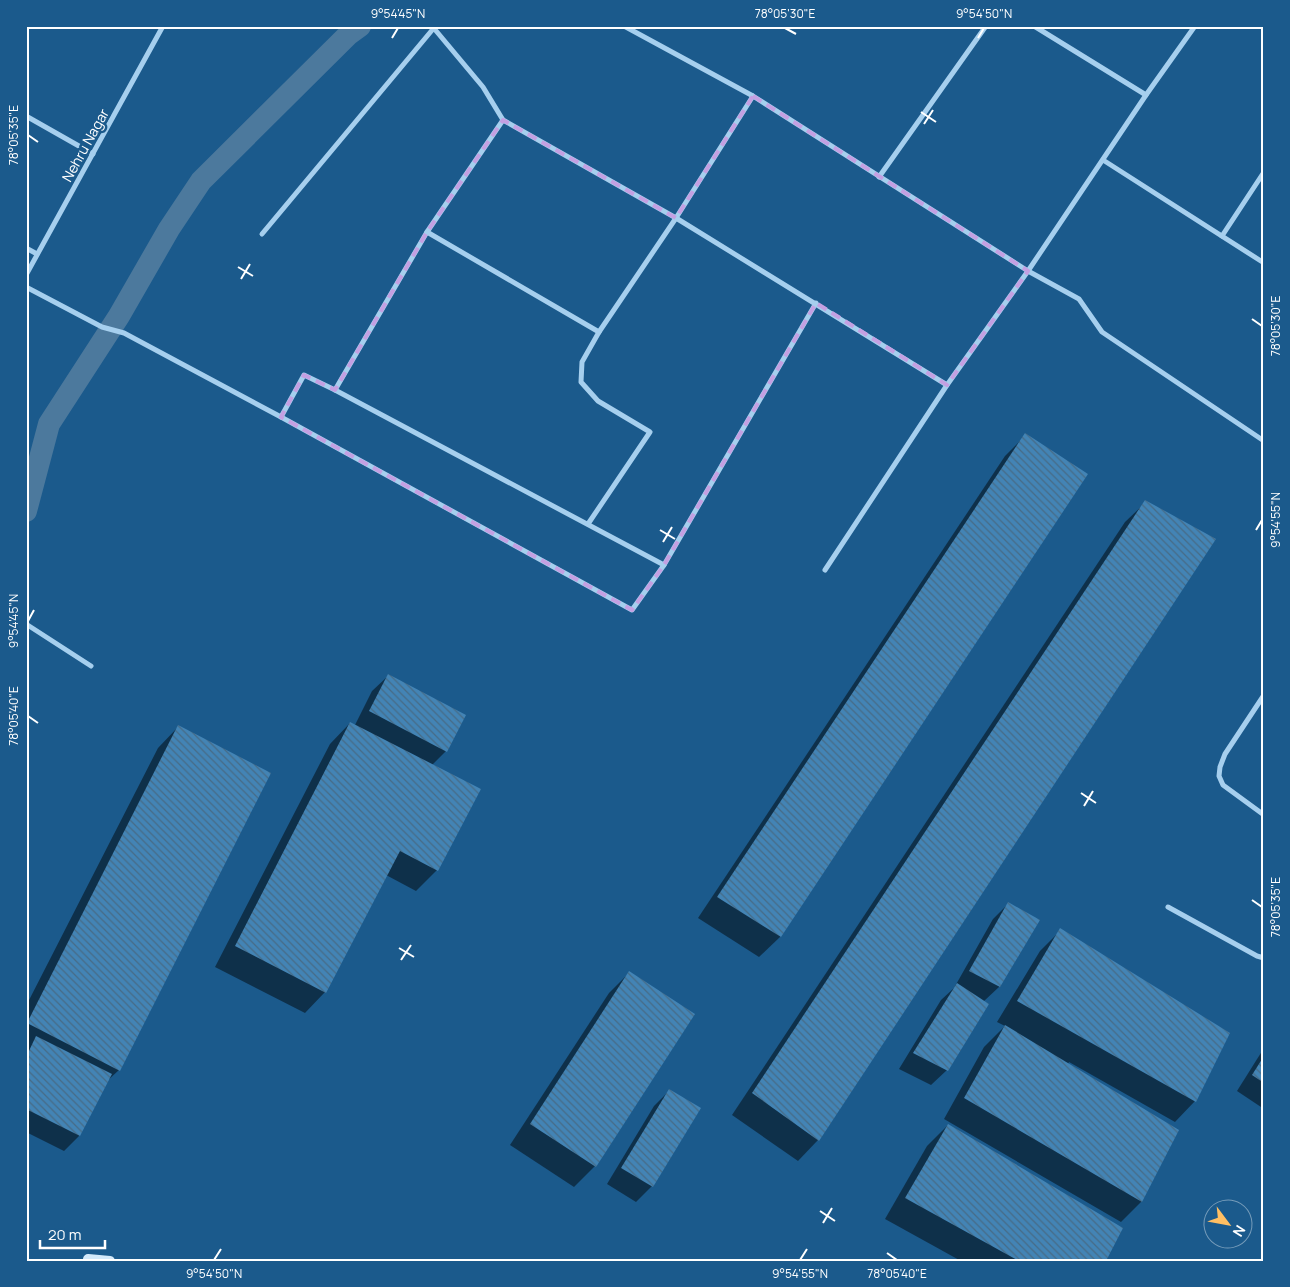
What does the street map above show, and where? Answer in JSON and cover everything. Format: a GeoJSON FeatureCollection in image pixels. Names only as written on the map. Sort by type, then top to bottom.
{"type":"FeatureCollection","features":[{"type":"Feature","properties":{"kind":"street","name":"Nehru Nagar"},"geometry":{"type":"LineString","coordinates":[[26,275],[164,26]]}},
{"type":"Feature","properties":{"kind":"street"},"geometry":{"type":"LineString","coordinates":[[624,26],[753,96],[1028,271],[1079,299],[1102,332],[1264,441]]}},
{"type":"Feature","properties":{"kind":"street"},"geometry":{"type":"LineString","coordinates":[[879,177],[986,26]]}},
{"type":"Feature","properties":{"kind":"street"},"geometry":{"type":"LineString","coordinates":[[1034,26],[1146,95]]}},
{"type":"Feature","properties":{"kind":"street"},"geometry":{"type":"LineString","coordinates":[[825,570],[947,385],[1028,271],[1146,95],[1195,26]]}},
{"type":"Feature","properties":{"kind":"street"},"geometry":{"type":"LineString","coordinates":[[262,234],[433,28],[483,87],[504,120],[676,218],[947,385]]}},
{"type":"Feature","properties":{"kind":"street"},"geometry":{"type":"LineString","coordinates":[[588,524],[650,432],[598,401],[581,382],[582,362],[599,332],[676,218],[753,96]]}},
{"type":"Feature","properties":{"kind":"street"},"geometry":{"type":"LineString","coordinates":[[26,116],[93,154]]}},
{"type":"Feature","properties":{"kind":"street"},"geometry":{"type":"LineString","coordinates":[[335,390],[427,232],[504,120]]}},
{"type":"Feature","properties":{"kind":"street"},"geometry":{"type":"LineString","coordinates":[[1103,160],[1264,263]]}},
{"type":"Feature","properties":{"kind":"street"},"geometry":{"type":"LineString","coordinates":[[1222,236],[1264,172]]}},
{"type":"Feature","properties":{"kind":"street"},"geometry":{"type":"LineString","coordinates":[[427,232],[599,332]]}},
{"type":"Feature","properties":{"kind":"street"},"geometry":{"type":"LineString","coordinates":[[26,248],[37,254]]}},
{"type":"Feature","properties":{"kind":"street"},"geometry":{"type":"LineString","coordinates":[[26,287],[102,327],[124,333],[632,610],[664,565],[816,303]]}},
{"type":"Feature","properties":{"kind":"street"},"geometry":{"type":"LineString","coordinates":[[281,417],[304,375],[664,565]]}},
{"type":"Feature","properties":{"kind":"street"},"geometry":{"type":"LineString","coordinates":[[26,624],[91,666]]}},
{"type":"Feature","properties":{"kind":"street"},"geometry":{"type":"LineString","coordinates":[[1264,695],[1225,754],[1219,776],[1223,785],[1264,815]]}},
{"type":"Feature","properties":{"kind":"street"},"geometry":{"type":"LineString","coordinates":[[1168,907],[1257,956],[1264,958]]}},
{"type":"Feature","properties":{"kind":"street"},"geometry":{"type":"LineString","coordinates":[[88,1259],[110,1261]]}},
{"type":"Feature","properties":{"kind":"highlighted area"},"geometry":{"type":"Polygon","coordinates":[[[753,96],[1028,271],[947,385],[816,303],[664,565],[632,610],[281,417],[304,375],[335,390],[427,232],[503,120],[676,218],[753,96]]]}},
{"type":"Feature","properties":{"kind":"building"},"geometry":{"type":"Polygon","coordinates":[[[1025,433],[1088,474],[781,937],[717,897],[1025,433]]]}},
{"type":"Feature","properties":{"kind":"building"},"geometry":{"type":"Polygon","coordinates":[[[1145,500],[1216,539],[819,1141],[752,1093],[1145,500]]]}},
{"type":"Feature","properties":{"kind":"building"},"geometry":{"type":"Polygon","coordinates":[[[388,674],[466,715],[447,752],[369,711],[388,674]]]}},
{"type":"Feature","properties":{"kind":"building"},"geometry":{"type":"Polygon","coordinates":[[[350,722],[481,789],[438,871],[400,851],[326,993],[235,946],[350,722]]]}},
{"type":"Feature","properties":{"kind":"building"},"geometry":{"type":"Polygon","coordinates":[[[178,725],[271,773],[120,1071],[27,1023],[178,725]]]}},
{"type":"Feature","properties":{"kind":"building"},"geometry":{"type":"Polygon","coordinates":[[[1008,902],[1040,920],[1000,987],[969,971],[1008,902]]]}},
{"type":"Feature","properties":{"kind":"building"},"geometry":{"type":"Polygon","coordinates":[[[1060,928],[1230,1033],[1196,1102],[1017,1001],[1060,928]]]}},
{"type":"Feature","properties":{"kind":"building"},"geometry":{"type":"Polygon","coordinates":[[[629,971],[695,1014],[596,1167],[530,1124],[629,971]]]}},
{"type":"Feature","properties":{"kind":"building"},"geometry":{"type":"Polygon","coordinates":[[[957,983],[989,1004],[948,1071],[913,1053],[957,983]]]}},
{"type":"Feature","properties":{"kind":"building"},"geometry":{"type":"Polygon","coordinates":[[[1005,1025],[1179,1130],[1142,1202],[964,1098],[1005,1025]]]}},
{"type":"Feature","properties":{"kind":"building"},"geometry":{"type":"Polygon","coordinates":[[[36,1036],[112,1074],[80,1136],[26,1109],[26,1052],[28,1053],[36,1036]]]}},
{"type":"Feature","properties":{"kind":"building"},"geometry":{"type":"Polygon","coordinates":[[[1264,1056],[1264,1083],[1252,1075],[1264,1056]]]}},
{"type":"Feature","properties":{"kind":"building"},"geometry":{"type":"Polygon","coordinates":[[[669,1089],[701,1108],[653,1187],[621,1168],[669,1089]]]}},
{"type":"Feature","properties":{"kind":"building"},"geometry":{"type":"Polygon","coordinates":[[[948,1124],[1123,1228],[1106,1261],[1019,1261],[905,1198],[948,1124]]]}},
{"type":"Feature","properties":{"kind":"waterway"},"geometry":{"type":"LineString","coordinates":[[26,511],[49,424],[119,316],[169,229],[201,181],[349,34],[360,26]]}}]}
